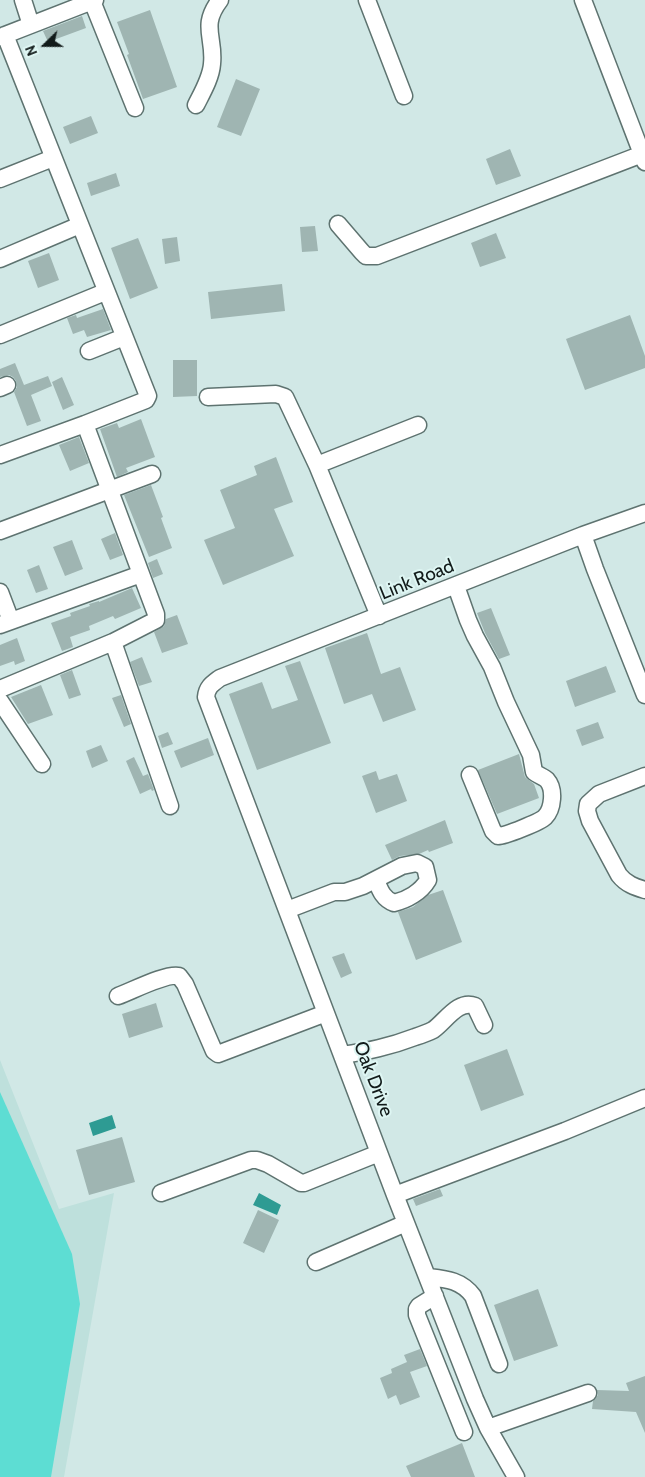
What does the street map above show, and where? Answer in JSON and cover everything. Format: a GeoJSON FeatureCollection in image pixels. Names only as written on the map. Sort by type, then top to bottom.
{"type":"FeatureCollection","features":[{"type":"Feature","properties":{"kind":"street"},"geometry":{"type":"LineString","coordinates":[[23,0],[32,25]]}},
{"type":"Feature","properties":{"kind":"street"},"geometry":{"type":"LineString","coordinates":[[196,105],[211,70],[213,55],[209,36],[209,18],[220,0]]}},
{"type":"Feature","properties":{"kind":"street"},"geometry":{"type":"LineString","coordinates":[[368,0],[404,96]]}},
{"type":"Feature","properties":{"kind":"street"},"geometry":{"type":"LineString","coordinates":[[338,224],[366,256],[377,256],[644,157],[583,0]]}},
{"type":"Feature","properties":{"kind":"street"},"geometry":{"type":"LineString","coordinates":[[0,455],[146,400],[147,398],[147,393],[53,158],[2,36],[94,1],[136,108]]}},
{"type":"Feature","properties":{"kind":"street"},"geometry":{"type":"LineString","coordinates":[[0,179],[53,158]]}},
{"type":"Feature","properties":{"kind":"street"},"geometry":{"type":"LineString","coordinates":[[0,258],[80,226]]}},
{"type":"Feature","properties":{"kind":"street"},"geometry":{"type":"LineString","coordinates":[[0,335],[105,292]]}},
{"type":"Feature","properties":{"kind":"street"},"geometry":{"type":"LineString","coordinates":[[89,351],[124,337]]}},
{"type":"Feature","properties":{"kind":"street"},"geometry":{"type":"LineString","coordinates":[[208,397],[276,394],[285,397],[317,465],[379,616]]}},
{"type":"Feature","properties":{"kind":"street"},"geometry":{"type":"LineString","coordinates":[[0,689],[113,642],[156,620],[156,614],[84,424]]}},
{"type":"Feature","properties":{"kind":"street"},"geometry":{"type":"LineString","coordinates":[[317,465],[418,425]]}},
{"type":"Feature","properties":{"kind":"street"},"geometry":{"type":"LineString","coordinates":[[0,531],[152,474]]}},
{"type":"Feature","properties":{"kind":"street","name":"Link Road"},"geometry":{"type":"LineString","coordinates":[[207,690],[220,678],[583,535],[645,513]]}},
{"type":"Feature","properties":{"kind":"street"},"geometry":{"type":"LineString","coordinates":[[583,535],[645,695]]}},
{"type":"Feature","properties":{"kind":"street"},"geometry":{"type":"LineString","coordinates":[[0,592],[6,623],[141,574]]}},
{"type":"Feature","properties":{"kind":"street"},"geometry":{"type":"LineString","coordinates":[[456,586],[475,636],[492,666],[517,729],[531,755],[534,772],[546,780],[552,788],[547,816],[522,828],[498,836],[493,831],[470,775]]}},
{"type":"Feature","properties":{"kind":"street"},"geometry":{"type":"LineString","coordinates":[[113,642],[170,806]]}},
{"type":"Feature","properties":{"kind":"street","name":"Oak Drive"},"geometry":{"type":"LineString","coordinates":[[207,690],[206,697],[406,1223],[488,1428],[516,1477]]}},
{"type":"Feature","properties":{"kind":"street"},"geometry":{"type":"LineString","coordinates":[[0,701],[42,764]]}},
{"type":"Feature","properties":{"kind":"street"},"geometry":{"type":"LineString","coordinates":[[645,776],[599,794],[588,804],[587,811],[595,831],[619,875],[624,881],[634,887],[645,890]]}},
{"type":"Feature","properties":{"kind":"street"},"geometry":{"type":"LineString","coordinates":[[287,910],[334,892],[344,892],[376,880]]}},
{"type":"Feature","properties":{"kind":"street"},"geometry":{"type":"LineString","coordinates":[[118,996],[165,977],[179,976],[185,984],[214,1051],[218,1054],[326,1013]]}},
{"type":"Feature","properties":{"kind":"street"},"geometry":{"type":"LineString","coordinates":[[342,1055],[387,1047],[428,1032],[438,1026],[452,1012],[470,1004],[475,1006],[484,1025]]}},
{"type":"Feature","properties":{"kind":"street"},"geometry":{"type":"LineString","coordinates":[[395,1194],[565,1131],[645,1098]]}},
{"type":"Feature","properties":{"kind":"street"},"geometry":{"type":"LineString","coordinates":[[160,1193],[251,1160],[261,1161],[304,1183],[379,1154]]}},
{"type":"Feature","properties":{"kind":"street"},"geometry":{"type":"LineString","coordinates":[[316,1262],[406,1223]]}},
{"type":"Feature","properties":{"kind":"street"},"geometry":{"type":"LineString","coordinates":[[428,1277],[456,1281],[468,1289],[473,1296],[499,1364]]}},
{"type":"Feature","properties":{"kind":"street"},"geometry":{"type":"LineString","coordinates":[[435,1296],[419,1306],[417,1315],[464,1432]]}},
{"type":"Feature","properties":{"kind":"street"},"geometry":{"type":"LineString","coordinates":[[488,1428],[588,1392]]}},
{"type":"Feature","properties":{"kind":"shaded area"},"geometry":{"type":"Polygon","coordinates":[[[0,1060],[59,1209],[114,1193],[64,1477],[0,1477],[0,1060]]]}},
{"type":"Feature","properties":{"kind":"shaded area"},"geometry":{"type":"Polygon","coordinates":[[[0,1092],[72,1254],[80,1304],[51,1477],[0,1477],[0,1092]]]}},
{"type":"Feature","properties":{"kind":"shaded area"},"geometry":{"type":"Polygon","coordinates":[[[112,1115],[116,1128],[93,1136],[89,1123],[112,1115]]]}},
{"type":"Feature","properties":{"kind":"shaded area"},"geometry":{"type":"Polygon","coordinates":[[[259,1193],[281,1205],[277,1215],[253,1205],[259,1193]]]}},
{"type":"Feature","properties":{"kind":"building"},"geometry":{"type":"Polygon","coordinates":[[[150,10],[177,87],[143,99],[117,22],[150,10]]]}},
{"type":"Feature","properties":{"kind":"building"},"geometry":{"type":"Polygon","coordinates":[[[82,16],[86,28],[48,42],[43,31],[82,16]]]}},
{"type":"Feature","properties":{"kind":"building"},"geometry":{"type":"Polygon","coordinates":[[[236,79],[260,89],[241,136],[217,127],[236,79]]]}},
{"type":"Feature","properties":{"kind":"building"},"geometry":{"type":"Polygon","coordinates":[[[91,116],[98,133],[70,144],[63,127],[91,116]]]}},
{"type":"Feature","properties":{"kind":"building"},"geometry":{"type":"Polygon","coordinates":[[[510,149],[521,176],[496,185],[486,159],[510,149]]]}},
{"type":"Feature","properties":{"kind":"building"},"geometry":{"type":"Polygon","coordinates":[[[116,173],[120,186],[91,196],[87,183],[116,173]]]}},
{"type":"Feature","properties":{"kind":"building"},"geometry":{"type":"Polygon","coordinates":[[[315,226],[318,251],[302,252],[300,227],[315,226]]]}},
{"type":"Feature","properties":{"kind":"building"},"geometry":{"type":"Polygon","coordinates":[[[496,233],[506,258],[480,267],[471,243],[496,233]]]}},
{"type":"Feature","properties":{"kind":"building"},"geometry":{"type":"Polygon","coordinates":[[[177,237],[180,261],[165,264],[162,239],[177,237]]]}},
{"type":"Feature","properties":{"kind":"building"},"geometry":{"type":"Polygon","coordinates":[[[138,238],[158,288],[130,299],[111,248],[138,238]]]}},
{"type":"Feature","properties":{"kind":"building"},"geometry":{"type":"Polygon","coordinates":[[[49,253],[59,280],[38,288],[28,261],[49,253]]]}},
{"type":"Feature","properties":{"kind":"building"},"geometry":{"type":"Polygon","coordinates":[[[282,284],[285,311],[211,319],[208,292],[282,284]]]}},
{"type":"Feature","properties":{"kind":"building"},"geometry":{"type":"Polygon","coordinates":[[[103,309],[111,330],[87,337],[84,330],[73,334],[67,318],[76,315],[77,318],[103,309]]]}},
{"type":"Feature","properties":{"kind":"building"},"geometry":{"type":"Polygon","coordinates":[[[630,315],[645,356],[645,368],[585,390],[566,339],[630,315]]]}},
{"type":"Feature","properties":{"kind":"building"},"geometry":{"type":"Polygon","coordinates":[[[173,360],[197,360],[197,396],[173,397],[173,360]]]}},
{"type":"Feature","properties":{"kind":"building"},"geometry":{"type":"Polygon","coordinates":[[[15,363],[24,385],[48,376],[52,386],[31,395],[41,421],[27,426],[14,392],[17,387],[16,381],[9,375],[0,377],[0,369],[15,363]]]}},
{"type":"Feature","properties":{"kind":"building"},"geometry":{"type":"Polygon","coordinates":[[[62,377],[74,405],[63,410],[52,382],[62,377]]]}},
{"type":"Feature","properties":{"kind":"building"},"geometry":{"type":"Polygon","coordinates":[[[141,419],[155,457],[126,468],[128,472],[117,477],[100,429],[117,423],[119,428],[141,419]]]}},
{"type":"Feature","properties":{"kind":"building"},"geometry":{"type":"Polygon","coordinates":[[[79,437],[89,463],[70,471],[59,445],[79,437]]]}},
{"type":"Feature","properties":{"kind":"building"},"geometry":{"type":"Polygon","coordinates":[[[276,457],[293,502],[274,509],[294,556],[223,585],[204,540],[235,528],[220,490],[257,475],[254,466],[276,457]]]}},
{"type":"Feature","properties":{"kind":"building"},"geometry":{"type":"Polygon","coordinates":[[[151,485],[172,548],[149,557],[124,495],[151,485]]]}},
{"type":"Feature","properties":{"kind":"building"},"geometry":{"type":"Polygon","coordinates":[[[115,533],[123,555],[110,560],[101,539],[115,533]]]}},
{"type":"Feature","properties":{"kind":"building"},"geometry":{"type":"Polygon","coordinates":[[[72,540],[83,569],[65,576],[53,547],[72,540]]]}},
{"type":"Feature","properties":{"kind":"building"},"geometry":{"type":"Polygon","coordinates":[[[157,559],[163,574],[153,578],[148,563],[157,559]]]}},
{"type":"Feature","properties":{"kind":"building"},"geometry":{"type":"Polygon","coordinates":[[[39,565],[48,589],[36,593],[27,570],[39,565]]]}},
{"type":"Feature","properties":{"kind":"building"},"geometry":{"type":"Polygon","coordinates":[[[132,588],[141,608],[115,619],[113,616],[89,626],[90,630],[70,637],[73,647],[62,651],[51,623],[71,616],[70,613],[90,606],[89,604],[99,602],[132,588]]]}},
{"type":"Feature","properties":{"kind":"building"},"geometry":{"type":"Polygon","coordinates":[[[491,608],[510,655],[499,659],[477,613],[491,608]]]}},
{"type":"Feature","properties":{"kind":"building"},"geometry":{"type":"Polygon","coordinates":[[[177,615],[188,644],[162,653],[154,632],[164,626],[166,619],[177,615]]]}},
{"type":"Feature","properties":{"kind":"building"},"geometry":{"type":"Polygon","coordinates":[[[367,633],[381,674],[400,667],[416,710],[383,722],[372,694],[344,704],[325,648],[367,633]]]}},
{"type":"Feature","properties":{"kind":"building"},"geometry":{"type":"Polygon","coordinates":[[[17,638],[25,661],[15,665],[14,661],[0,666],[0,645],[17,638]]]}},
{"type":"Feature","properties":{"kind":"building"},"geometry":{"type":"Polygon","coordinates":[[[142,657],[152,682],[139,686],[130,662],[142,657]]]}},
{"type":"Feature","properties":{"kind":"building"},"geometry":{"type":"Polygon","coordinates":[[[300,661],[331,743],[257,770],[229,694],[262,682],[272,709],[298,700],[285,666],[300,661]]]}},
{"type":"Feature","properties":{"kind":"building"},"geometry":{"type":"Polygon","coordinates":[[[606,666],[616,692],[575,707],[566,681],[606,666]]]}},
{"type":"Feature","properties":{"kind":"building"},"geometry":{"type":"Polygon","coordinates":[[[72,670],[81,695],[69,699],[60,675],[72,670]]]}},
{"type":"Feature","properties":{"kind":"building"},"geometry":{"type":"Polygon","coordinates":[[[41,685],[53,715],[28,724],[11,697],[41,685]]]}},
{"type":"Feature","properties":{"kind":"building"},"geometry":{"type":"Polygon","coordinates":[[[121,695],[131,724],[124,727],[112,698],[121,695]]]}},
{"type":"Feature","properties":{"kind":"building"},"geometry":{"type":"Polygon","coordinates":[[[598,722],[604,738],[582,746],[576,730],[598,722]]]}},
{"type":"Feature","properties":{"kind":"building"},"geometry":{"type":"Polygon","coordinates":[[[168,732],[173,744],[162,748],[158,736],[168,732]]]}},
{"type":"Feature","properties":{"kind":"building"},"geometry":{"type":"Polygon","coordinates":[[[208,738],[214,755],[181,768],[174,751],[208,738]]]}},
{"type":"Feature","properties":{"kind":"building"},"geometry":{"type":"Polygon","coordinates":[[[101,745],[108,761],[92,768],[86,751],[101,745]]]}},
{"type":"Feature","properties":{"kind":"building"},"geometry":{"type":"Polygon","coordinates":[[[519,754],[525,777],[534,784],[539,798],[497,814],[478,770],[519,754]]]}},
{"type":"Feature","properties":{"kind":"building"},"geometry":{"type":"Polygon","coordinates":[[[134,757],[143,776],[148,774],[154,790],[152,791],[151,789],[140,794],[126,761],[134,757]]]}},
{"type":"Feature","properties":{"kind":"building"},"geometry":{"type":"Polygon","coordinates":[[[376,771],[379,780],[397,774],[407,801],[376,813],[362,776],[376,771]]]}},
{"type":"Feature","properties":{"kind":"building"},"geometry":{"type":"Polygon","coordinates":[[[445,820],[453,843],[429,852],[428,850],[419,854],[400,856],[392,860],[385,845],[445,820]]]}},
{"type":"Feature","properties":{"kind":"building"},"geometry":{"type":"Polygon","coordinates":[[[443,890],[462,942],[416,960],[398,912],[413,907],[428,895],[443,890]]]}},
{"type":"Feature","properties":{"kind":"building"},"geometry":{"type":"Polygon","coordinates":[[[344,953],[352,973],[341,978],[332,957],[344,953]]]}},
{"type":"Feature","properties":{"kind":"building"},"geometry":{"type":"Polygon","coordinates":[[[156,1003],[163,1027],[129,1038],[122,1014],[156,1003]]]}},
{"type":"Feature","properties":{"kind":"building"},"geometry":{"type":"Polygon","coordinates":[[[507,1049],[524,1095],[481,1111],[464,1065],[507,1049]]]}},
{"type":"Feature","properties":{"kind":"building"},"geometry":{"type":"Polygon","coordinates":[[[122,1137],[135,1182],[89,1195],[76,1150],[122,1137]]]}},
{"type":"Feature","properties":{"kind":"building"},"geometry":{"type":"Polygon","coordinates":[[[440,1189],[443,1196],[416,1206],[413,1199],[440,1189]]]}},
{"type":"Feature","properties":{"kind":"building"},"geometry":{"type":"Polygon","coordinates":[[[258,1210],[279,1220],[264,1253],[243,1243],[258,1210]]]}},
{"type":"Feature","properties":{"kind":"building"},"geometry":{"type":"Polygon","coordinates":[[[538,1289],[558,1346],[514,1361],[494,1305],[538,1289]]]}},
{"type":"Feature","properties":{"kind":"building"},"geometry":{"type":"Polygon","coordinates":[[[420,1349],[427,1366],[410,1372],[420,1397],[400,1405],[396,1395],[388,1399],[380,1378],[392,1373],[391,1369],[407,1362],[404,1355],[420,1349]]]}},
{"type":"Feature","properties":{"kind":"building"},"geometry":{"type":"Polygon","coordinates":[[[645,1376],[645,1433],[636,1412],[592,1409],[593,1401],[598,1395],[597,1390],[629,1391],[626,1383],[645,1376]]]}},
{"type":"Feature","properties":{"kind":"building"},"geometry":{"type":"Polygon","coordinates":[[[462,1443],[475,1477],[411,1477],[406,1466],[462,1443]]]}}]}
